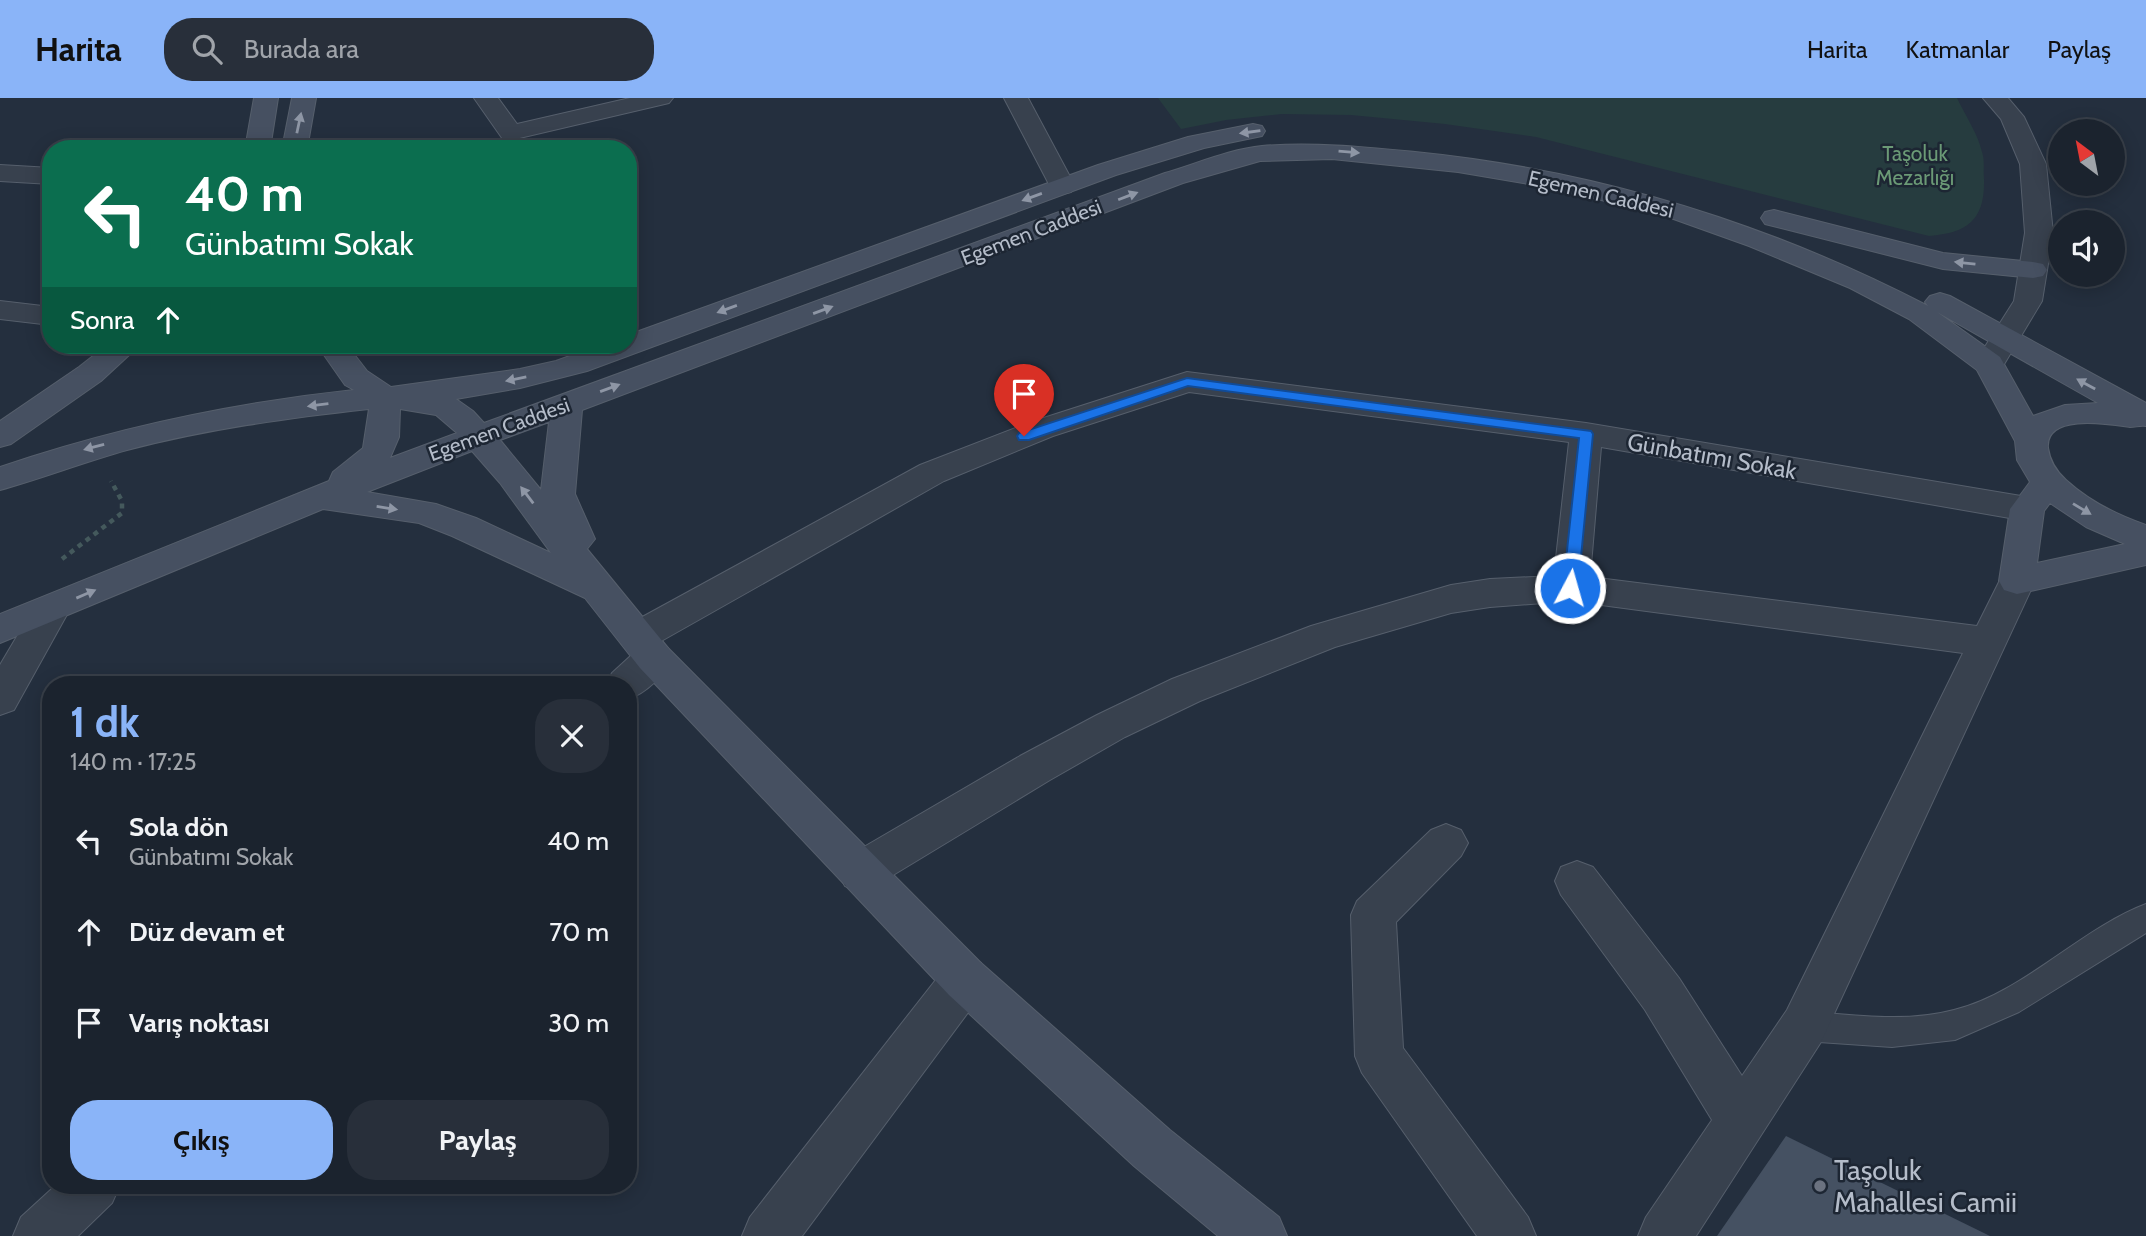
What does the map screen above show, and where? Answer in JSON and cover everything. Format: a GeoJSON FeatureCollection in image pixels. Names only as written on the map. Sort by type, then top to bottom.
{"type":"FeatureCollection","features":[{"type":"Feature","properties":{"kind":"street"},"geometry":{"type":"LineString","coordinates":[[259,140],[266,98]]}},
{"type":"Feature","properties":{"kind":"street"},"geometry":{"type":"LineString","coordinates":[[295,140],[304,98]]}},
{"type":"Feature","properties":{"kind":"street"},"geometry":{"type":"LineString","coordinates":[[486,98],[511,133],[661,98]]}},
{"type":"Feature","properties":{"kind":"street"},"geometry":{"type":"LineString","coordinates":[[1016,98],[1062,186]]}},
{"type":"Feature","properties":{"kind":"street"},"geometry":{"type":"LineString","coordinates":[[1989,364],[2028,301],[2039,233],[2033,164],[2011,117],[1995,98]]}},
{"type":"Feature","properties":{"kind":"street","name":"Egemen Caddesi"},"geometry":{"type":"LineString","coordinates":[[637,342],[1062,186],[1216,136],[1311,128],[1396,132]]}},
{"type":"Feature","properties":{"kind":"street","name":"Egemen Caddesi"},"geometry":{"type":"LineString","coordinates":[[1444,137],[1612,168],[1774,218],[1832,244],[2146,418]]}},
{"type":"Feature","properties":{"kind":"street","name":"Egemen Caddesi"},"geometry":{"type":"LineString","coordinates":[[0,629],[320,497],[1174,178],[1259,154],[1299,151],[1332,150],[1458,164],[1595,189],[1662,206],[1759,240],[1860,282],[1919,313],[1989,364],[2032,443],[2034,460],[2048,482]]}},
{"type":"Feature","properties":{"kind":"street"},"geometry":{"type":"LineString","coordinates":[[0,173],[42,175]]}},
{"type":"Feature","properties":{"kind":"street"},"geometry":{"type":"LineString","coordinates":[[1774,218],[1943,261],[2033,270]]}},
{"type":"Feature","properties":{"kind":"street"},"geometry":{"type":"LineString","coordinates":[[0,310],[42,315]]}},
{"type":"Feature","properties":{"kind":"street"},"geometry":{"type":"LineString","coordinates":[[3,431],[90,374],[114,354]]}},
{"type":"Feature","properties":{"kind":"street"},"geometry":{"type":"LineString","coordinates":[[339,354],[356,378],[385,397],[445,406],[462,418],[512,475],[598,589],[639,660],[860,872],[965,979],[1152,1148],[1260,1236]]}},
{"type":"Feature","properties":{"kind":"street","name":"Egemen Caddesi"},"geometry":{"type":"LineString","coordinates":[[0,479],[92,447],[153,433],[247,414],[479,386],[561,369],[603,354]]}},
{"type":"Feature","properties":{"kind":"street","name":"Günbatımı Sokak"},"geometry":{"type":"LineString","coordinates":[[639,660],[932,473],[1042,429],[1187,382],[1586,434],[2027,509]]}},
{"type":"Feature","properties":{"kind":"street"},"geometry":{"type":"LineString","coordinates":[[320,497],[371,463],[383,442],[385,397]]}},
{"type":"Feature","properties":{"kind":"street"},"geometry":{"type":"LineString","coordinates":[[567,404],[558,494],[598,589]]}},
{"type":"Feature","properties":{"kind":"street"},"geometry":{"type":"LineString","coordinates":[[2032,443],[2038,429],[2052,418],[2073,412],[2100,411],[2146,418]]}},
{"type":"Feature","properties":{"kind":"street"},"geometry":{"type":"LineString","coordinates":[[1570,588],[1586,434]]}},
{"type":"Feature","properties":{"kind":"street"},"geometry":{"type":"LineString","coordinates":[[1665,1236],[1804,1026],[2017,581],[2027,509],[2048,482],[2073,503],[2105,522],[2146,538]]}},
{"type":"Feature","properties":{"kind":"street"},"geometry":{"type":"LineString","coordinates":[[320,497],[424,512],[476,532],[598,589]]}},
{"type":"Feature","properties":{"kind":"street"},"geometry":{"type":"LineString","coordinates":[[2017,581],[2146,552]]}},
{"type":"Feature","properties":{"kind":"street"},"geometry":{"type":"LineString","coordinates":[[860,872],[1035,768],[1111,726],[1186,690],[1324,636],[1451,599],[1516,590],[1570,588],[1987,642]]}},
{"type":"Feature","properties":{"kind":"street"},"geometry":{"type":"LineString","coordinates":[[0,699],[52,609]]}},
{"type":"Feature","properties":{"kind":"street"},"geometry":{"type":"LineString","coordinates":[[1446,843],[1373,915],[1379,1056],[1509,1236]]}},
{"type":"Feature","properties":{"kind":"street"},"geometry":{"type":"LineString","coordinates":[[1577,881],[1662,994],[1741,1120]]}},
{"type":"Feature","properties":{"kind":"street"},"geometry":{"type":"LineString","coordinates":[[769,1236],[965,979]]}},
{"type":"Feature","properties":{"kind":"street"},"geometry":{"type":"LineString","coordinates":[[40,1236],[84,1194]]}},
{"type":"Feature","properties":{"kind":"lane"},"geometry":{"type":"LineString","coordinates":[[1804,1026],[1892,1032],[1955,1025],[2008,1002],[2146,917]]}},
{"type":"Feature","properties":{"kind":"path"},"geometry":{"type":"LineString","coordinates":[[55,564],[121,513],[122,501],[105,471]]}},
{"type":"Feature","properties":{"kind":"green space","name":"Taşoluk Mezarlığı"},"geometry":{"type":"Polygon","coordinates":[[[1158,98],[1957,98],[1983,155],[1984,193],[1972,222],[1954,232],[1929,236],[1536,137],[1445,124],[1351,115],[1282,114],[1226,120],[1181,129],[1158,98]]]}},
{"type":"Feature","properties":{"kind":"building","name":"Taşoluk Mahallesi Camii"},"geometry":{"type":"Polygon","coordinates":[[[1786,1136],[1990,1236],[1717,1236],[1786,1136]]]}},
{"type":"Feature","properties":{"kind":"place","name":"Taşoluk Mahallesi Camii"},"geometry":{"type":"Point","coordinates":[1820,1186]}},
{"type":"Feature","properties":{"kind":"route"},"geometry":{"type":"LineString","coordinates":[[1024,436],[1187,382],[1586,434],[1570,588]]}}]}
